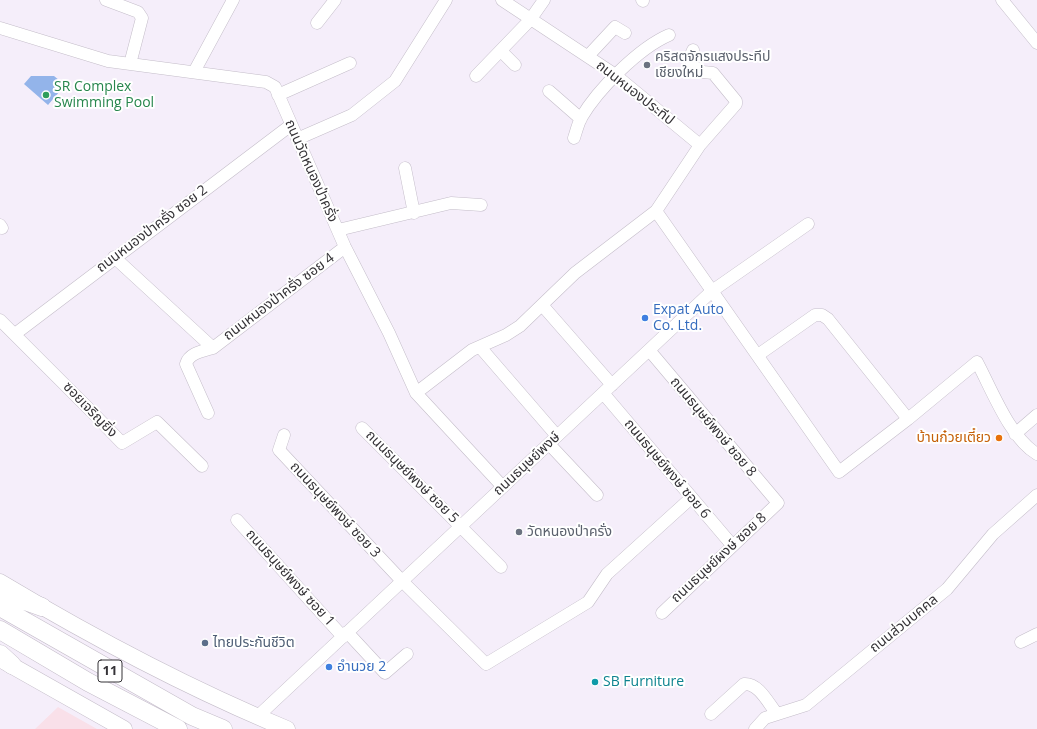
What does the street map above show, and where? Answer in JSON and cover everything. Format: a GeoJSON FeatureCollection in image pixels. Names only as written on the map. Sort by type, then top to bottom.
{"type":"FeatureCollection","features":[{"type":"Feature","properties":{"kind":"highway"},"geometry":{"type":"LineString","coordinates":[[0,592],[42,607]]}},
{"type":"Feature","properties":{"kind":"highway","name":"11"},"geometry":{"type":"LineString","coordinates":[[0,607],[192,716],[223,729]]}},
{"type":"Feature","properties":{"kind":"highway","name":"11"},"geometry":{"type":"LineString","coordinates":[[0,630],[88,682],[178,729]]}},
{"type":"Feature","properties":{"kind":"main road"},"geometry":{"type":"LineString","coordinates":[[0,582],[42,607],[177,680],[257,717],[287,729]]}},
{"type":"Feature","properties":{"kind":"main road"},"geometry":{"type":"LineString","coordinates":[[4,660],[124,729]]}},
{"type":"Feature","properties":{"kind":"street"},"geometry":{"type":"LineString","coordinates":[[106,0],[138,12],[141,15],[142,18],[130,64]]}},
{"type":"Feature","properties":{"kind":"street"},"geometry":{"type":"LineString","coordinates":[[194,72],[233,0]]}},
{"type":"Feature","properties":{"kind":"street"},"geometry":{"type":"LineString","coordinates":[[317,23],[335,0]]}},
{"type":"Feature","properties":{"kind":"street"},"geometry":{"type":"LineString","coordinates":[[297,139],[352,115],[395,81],[446,0]]}},
{"type":"Feature","properties":{"kind":"street","name":"ถนนหนองประทีป"},"geometry":{"type":"LineString","coordinates":[[502,0],[530,20],[614,74],[700,145]]}},
{"type":"Feature","properties":{"kind":"street"},"geometry":{"type":"LineString","coordinates":[[476,76],[530,20],[544,0]]}},
{"type":"Feature","properties":{"kind":"street"},"geometry":{"type":"LineString","coordinates":[[1002,0],[1037,43]]}},
{"type":"Feature","properties":{"kind":"street"},"geometry":{"type":"LineString","coordinates":[[588,56],[615,27],[625,33]]}},
{"type":"Feature","properties":{"kind":"street","name":"ถนนวัดหนองป่าครั่ง"},"geometry":{"type":"LineString","coordinates":[[0,28],[108,61],[266,82],[275,87],[345,247],[414,388],[503,487]]}},
{"type":"Feature","properties":{"kind":"street"},"geometry":{"type":"LineString","coordinates":[[574,138],[581,118],[614,74],[669,35]]}},
{"type":"Feature","properties":{"kind":"street"},"geometry":{"type":"LineString","coordinates":[[414,388],[472,350],[506,336],[520,326],[575,273],[656,211],[700,145],[736,102],[713,73],[703,72],[693,66],[690,57],[693,50]]}},
{"type":"Feature","properties":{"kind":"street"},"geometry":{"type":"LineString","coordinates":[[501,51],[515,66]]}},
{"type":"Feature","properties":{"kind":"street"},"geometry":{"type":"LineString","coordinates":[[278,95],[350,63]]}},
{"type":"Feature","properties":{"kind":"street"},"geometry":{"type":"LineString","coordinates":[[550,91],[581,118]]}},
{"type":"Feature","properties":{"kind":"street","name":"ถนนหนองป่าครั่ง ซอย 2"},"geometry":{"type":"LineString","coordinates":[[15,334],[114,257],[291,125]]}},
{"type":"Feature","properties":{"kind":"street"},"geometry":{"type":"LineString","coordinates":[[405,168],[414,213]]}},
{"type":"Feature","properties":{"kind":"street"},"geometry":{"type":"LineString","coordinates":[[338,230],[451,203],[481,205]]}},
{"type":"Feature","properties":{"kind":"street"},"geometry":{"type":"LineString","coordinates":[[656,211],[839,472],[908,419],[977,362],[1015,434],[1028,448],[1037,454]]}},
{"type":"Feature","properties":{"kind":"street","name":"ถนนธนุษย์พงษ์"},"geometry":{"type":"LineString","coordinates":[[257,717],[712,291],[808,224]]}},
{"type":"Feature","properties":{"kind":"street","name":"ถนนหนองป่าครั่ง ซอย 4"},"geometry":{"type":"LineString","coordinates":[[208,413],[186,364],[187,360],[194,354],[213,348],[345,247]]}},
{"type":"Feature","properties":{"kind":"street","name":"ถนนหนองป่าครั่ง ซอย 4"},"geometry":{"type":"LineString","coordinates":[[114,257],[213,348]]}},
{"type":"Feature","properties":{"kind":"street","name":"ถนนธนุษย์พงษ์ ซอย 6"},"geometry":{"type":"LineString","coordinates":[[542,305],[691,498],[732,545]]}},
{"type":"Feature","properties":{"kind":"street"},"geometry":{"type":"LineString","coordinates":[[758,355],[815,315],[822,315],[828,319],[908,419]]}},
{"type":"Feature","properties":{"kind":"street","name":"ซอยเจริญยิ่ง"},"geometry":{"type":"LineString","coordinates":[[0,320],[122,443],[158,422],[202,466]]}},
{"type":"Feature","properties":{"kind":"street"},"geometry":{"type":"LineString","coordinates":[[480,347],[597,495]]}},
{"type":"Feature","properties":{"kind":"street","name":"ถนนธนุษย์พงษ์ ซอย 8"},"geometry":{"type":"LineString","coordinates":[[649,350],[778,503]]}},
{"type":"Feature","properties":{"kind":"street"},"geometry":{"type":"LineString","coordinates":[[1015,434],[1037,415]]}},
{"type":"Feature","properties":{"kind":"street","name":"ถนนธนุษย์พงษ์ ซอย 5"},"geometry":{"type":"LineString","coordinates":[[362,428],[461,526],[501,568]]}},
{"type":"Feature","properties":{"kind":"street","name":"ถนนธนุษย์พงษ์ ซอย 3"},"geometry":{"type":"LineString","coordinates":[[284,435],[279,450],[402,581]]}},
{"type":"Feature","properties":{"kind":"street","name":"ถนนส่วนบคคล"},"geometry":{"type":"LineString","coordinates":[[755,729],[765,718],[806,705],[947,589],[994,534],[1037,495]]}},
{"type":"Feature","properties":{"kind":"street"},"geometry":{"type":"LineString","coordinates":[[402,581],[486,664],[588,602],[607,574],[691,498]]}},
{"type":"Feature","properties":{"kind":"street","name":"ถนนธนุษย์ผงษ์ ซอย 8"},"geometry":{"type":"LineString","coordinates":[[662,613],[778,503]]}},
{"type":"Feature","properties":{"kind":"street","name":"ถนนธนุษย์พงษ์ ซอย 1"},"geometry":{"type":"LineString","coordinates":[[237,520],[345,635],[385,673],[407,654]]}},
{"type":"Feature","properties":{"kind":"street"},"geometry":{"type":"LineString","coordinates":[[1021,642],[1037,634]]}},
{"type":"Feature","properties":{"kind":"street"},"geometry":{"type":"LineString","coordinates":[[711,714],[744,684],[749,683],[756,687],[776,714]]}},
{"type":"Feature","properties":{"kind":"shaded area"},"geometry":{"type":"Polygon","coordinates":[[[58,707],[97,729],[35,729],[58,707]]]}},
{"type":"Feature","properties":{"kind":"water","name":"SR Complex Swimming Pool"},"geometry":{"type":"Polygon","coordinates":[[[31,76],[54,76],[65,85],[48,105],[24,84],[31,76]]]}},
{"type":"Feature","properties":{"kind":"place","name":"คริสตจักรแสงประทีป เชียงใหม่"},"geometry":{"type":"Point","coordinates":[647,65]}},
{"type":"Feature","properties":{"kind":"place","name":"SR Complex Swimming Pool"},"geometry":{"type":"Point","coordinates":[46,95]}},
{"type":"Feature","properties":{"kind":"place","name":"Expat Auto Co. Ltd."},"geometry":{"type":"Point","coordinates":[645,318]}},
{"type":"Feature","properties":{"kind":"place","name":"บ้านก๋วยเตี๋ยว"},"geometry":{"type":"Point","coordinates":[999,438]}},
{"type":"Feature","properties":{"kind":"place","name":"วัดหนองป่าครั่ง"},"geometry":{"type":"Point","coordinates":[519,532]}},
{"type":"Feature","properties":{"kind":"place","name":"ไทยประกันชีวิต"},"geometry":{"type":"Point","coordinates":[205,643]}},
{"type":"Feature","properties":{"kind":"place","name":"อำนวย 2"},"geometry":{"type":"Point","coordinates":[329,667]}},
{"type":"Feature","properties":{"kind":"place","name":"SB Furniture"},"geometry":{"type":"Point","coordinates":[595,682]}}]}
